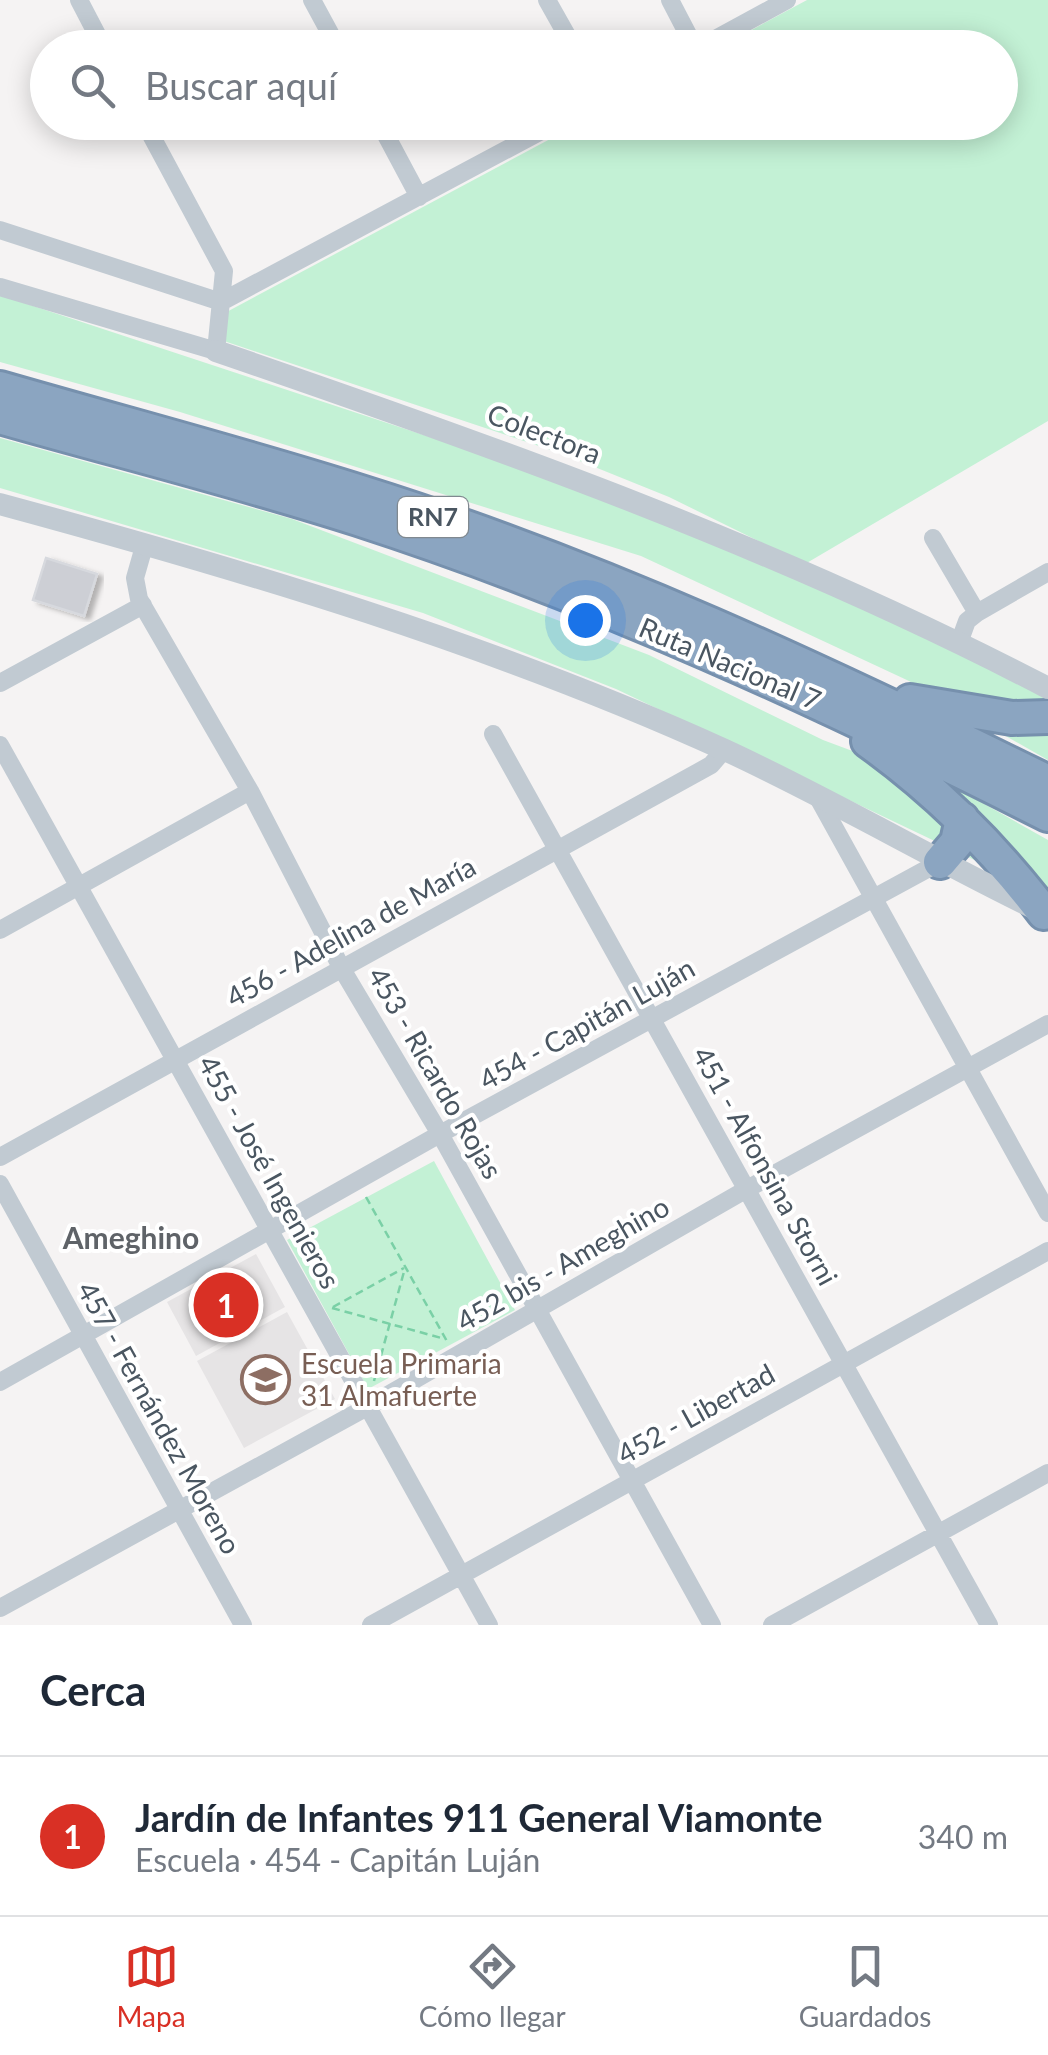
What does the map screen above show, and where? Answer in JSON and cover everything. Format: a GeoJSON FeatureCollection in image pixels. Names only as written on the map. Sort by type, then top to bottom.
{"type":"FeatureCollection","features":[{"type":"Feature","properties":{"kind":"highway","name":"Ruta Nacional 7"},"geometry":{"type":"LineString","coordinates":[[0,388],[366,493],[567,565],[706,620],[1048,782]]}},
{"type":"Feature","properties":{"kind":"highway","name":"Ruta Nacional 7"},"geometry":{"type":"LineString","coordinates":[[0,417],[358,519],[558,592],[776,683],[1048,815]]}},
{"type":"Feature","properties":{"kind":"highway"},"geometry":{"type":"LineString","coordinates":[[776,683],[882,751],[931,788],[1005,862],[1046,914]]}},
{"type":"Feature","properties":{"kind":"highway"},"geometry":{"type":"LineString","coordinates":[[852,687],[927,706],[1012,718],[1048,717]]}},
{"type":"Feature","properties":{"kind":"highway"},"geometry":{"type":"LineString","coordinates":[[940,862],[957,842],[962,818]]}},
{"type":"Feature","properties":{"kind":"street"},"geometry":{"type":"LineString","coordinates":[[79,0],[95,30]]}},
{"type":"Feature","properties":{"kind":"street"},"geometry":{"type":"LineString","coordinates":[[312,0],[328,30]]}},
{"type":"Feature","properties":{"kind":"street"},"geometry":{"type":"LineString","coordinates":[[547,0],[564,30]]}},
{"type":"Feature","properties":{"kind":"street"},"geometry":{"type":"LineString","coordinates":[[670,0],[687,30]]}},
{"type":"Feature","properties":{"kind":"street"},"geometry":{"type":"LineString","coordinates":[[731,30],[787,0]]}},
{"type":"Feature","properties":{"kind":"street"},"geometry":{"type":"LineString","coordinates":[[154,140],[224,271],[216,350]]}},
{"type":"Feature","properties":{"kind":"street"},"geometry":{"type":"LineString","coordinates":[[389,140],[419,196]]}},
{"type":"Feature","properties":{"kind":"street"},"geometry":{"type":"LineString","coordinates":[[0,230],[221,302],[524,140]]}},
{"type":"Feature","properties":{"kind":"street","name":"Colectora"},"geometry":{"type":"LineString","coordinates":[[0,287],[216,350],[576,477],[959,644],[1048,688]]}},
{"type":"Feature","properties":{"kind":"street"},"geometry":{"type":"LineString","coordinates":[[0,504],[145,543],[436,634],[557,680],[724,750],[1046,914]]}},
{"type":"Feature","properties":{"kind":"street"},"geometry":{"type":"LineString","coordinates":[[933,538],[977,613]]}},
{"type":"Feature","properties":{"kind":"street","name":"453 - Ricardo Rojas"},"geometry":{"type":"LineString","coordinates":[[145,543],[135,578],[143,605],[250,792],[342,968],[440,1134],[712,1625]]}},
{"type":"Feature","properties":{"kind":"street"},"geometry":{"type":"LineString","coordinates":[[959,644],[967,622],[977,613],[1048,572]]}},
{"type":"Feature","properties":{"kind":"street"},"geometry":{"type":"LineString","coordinates":[[0,683],[143,605]]}},
{"type":"Feature","properties":{"kind":"street","name":"451 - Alfonsina Storni"},"geometry":{"type":"LineString","coordinates":[[493,734],[988,1625]]}},
{"type":"Feature","properties":{"kind":"street","name":"455 - José Ingenieros"},"geometry":{"type":"LineString","coordinates":[[0,745],[489,1625]]}},
{"type":"Feature","properties":{"kind":"street","name":"456 - Adelina de María"},"geometry":{"type":"LineString","coordinates":[[0,1156],[559,851],[711,764],[724,750]]}},
{"type":"Feature","properties":{"kind":"street"},"geometry":{"type":"LineString","coordinates":[[0,930],[250,792]]}},
{"type":"Feature","properties":{"kind":"street"},"geometry":{"type":"LineString","coordinates":[[817,796],[1048,1214]]}},
{"type":"Feature","properties":{"kind":"street","name":"454 - Capitán Luján"},"geometry":{"type":"LineString","coordinates":[[0,1382],[440,1134],[940,862]]}},
{"type":"Feature","properties":{"kind":"street","name":"452 bis - Ameghino"},"geometry":{"type":"LineString","coordinates":[[0,1608],[368,1407],[747,1189],[1048,1024]]}},
{"type":"Feature","properties":{"kind":"street","name":"457 - Fernández Moreno"},"geometry":{"type":"LineString","coordinates":[[0,1184],[242,1625]]}},
{"type":"Feature","properties":{"kind":"street","name":"452 - Libertad"},"geometry":{"type":"LineString","coordinates":[[371,1625],[1048,1251]]}},
{"type":"Feature","properties":{"kind":"street"},"geometry":{"type":"LineString","coordinates":[[772,1625],[1048,1473]]}},
{"type":"Feature","properties":{"kind":"path"},"geometry":{"type":"LineString","coordinates":[[357,1181],[457,1357]]}},
{"type":"Feature","properties":{"kind":"path"},"geometry":{"type":"LineString","coordinates":[[332,1308],[406,1267]]}},
{"type":"Feature","properties":{"kind":"path"},"geometry":{"type":"LineString","coordinates":[[368,1407],[406,1267]]}},
{"type":"Feature","properties":{"kind":"path"},"geometry":{"type":"LineString","coordinates":[[310,1301],[446,1339]]}},
{"type":"Feature","properties":{"kind":"shaded area"},"geometry":{"type":"Polygon","coordinates":[[[256,1254],[285,1307],[196,1356],[167,1302],[256,1254]]]}},
{"type":"Feature","properties":{"kind":"shaded area","name":"Escuela Primaria 31 Almafuerte"},"geometry":{"type":"Polygon","coordinates":[[[287,1312],[335,1399],[244,1448],[197,1361],[287,1312]]]}},
{"type":"Feature","properties":{"kind":"green space"},"geometry":{"type":"Polygon","coordinates":[[[807,0],[1048,0],[1048,421],[805,564],[669,497],[560,453],[221,340],[221,315],[548,140],[1018,140],[1018,30],[751,30],[807,0]]]}},
{"type":"Feature","properties":{"kind":"green space"},"geometry":{"type":"Polygon","coordinates":[[[0,295],[569,483],[862,607],[1048,698],[1048,760],[909,681],[641,556],[180,412],[0,362],[0,295]]]}},
{"type":"Feature","properties":{"kind":"green space"},"geometry":{"type":"Polygon","coordinates":[[[0,438],[292,519],[649,655],[823,740],[965,793],[1048,840],[1048,895],[616,689],[423,613],[0,488],[0,438]]]}},
{"type":"Feature","properties":{"kind":"green space"},"geometry":{"type":"Polygon","coordinates":[[[434,1161],[515,1310],[368,1389],[287,1240],[434,1161]]]}},
{"type":"Feature","properties":{"kind":"building"},"geometry":{"type":"Polygon","coordinates":[[[46,558],[97,574],[84,616],[33,600],[46,558]]]}},
{"type":"Feature","properties":{"kind":"place","name":"Jardín de Infantes 911 General Viamonte"},"geometry":{"type":"Point","coordinates":[226,1305]}},
{"type":"Feature","properties":{"kind":"place","name":"Escuela Primaria 31 Almafuerte"},"geometry":{"type":"Point","coordinates":[266,1380]}},
{"type":"Feature","properties":{"kind":"district","name":"Ameghino"},"geometry":{"type":"Point","coordinates":[131,1239]}}]}
